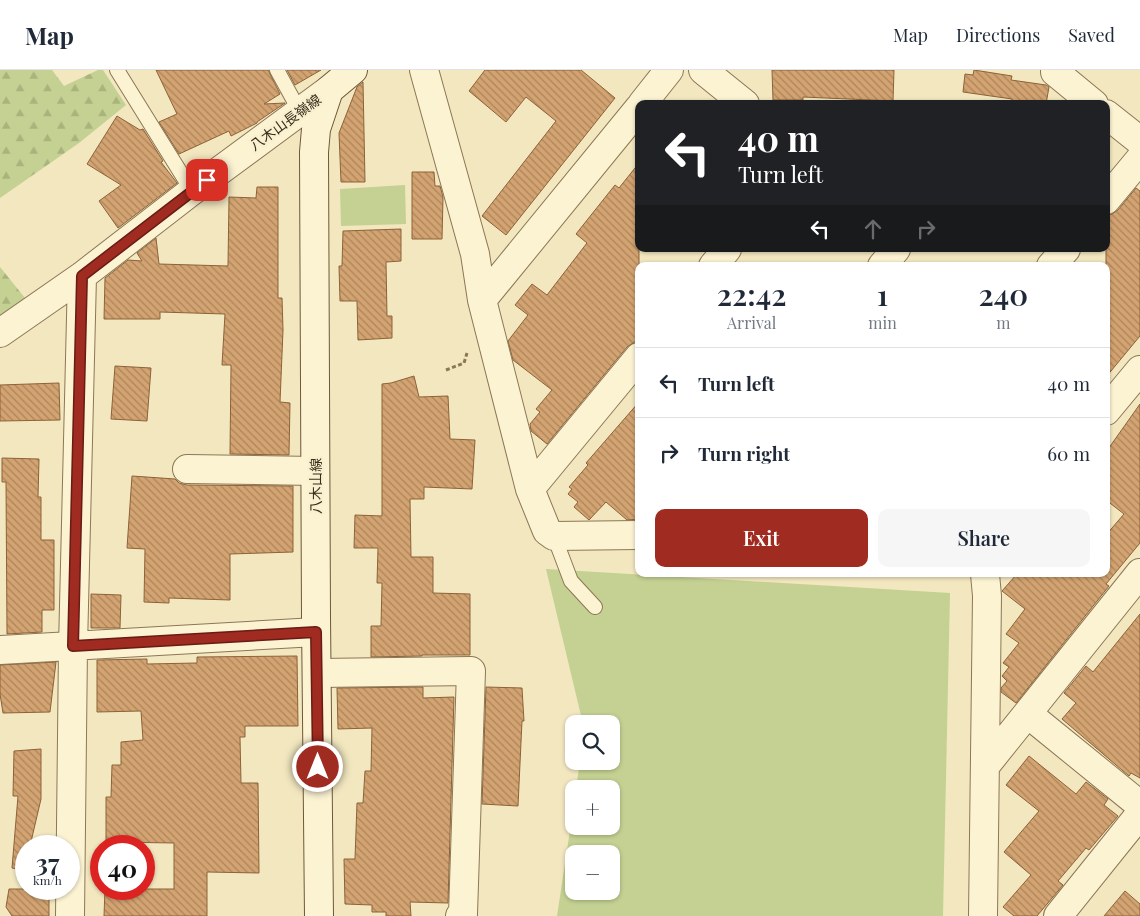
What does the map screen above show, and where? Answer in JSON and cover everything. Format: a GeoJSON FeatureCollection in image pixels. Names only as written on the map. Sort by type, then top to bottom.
{"type":"FeatureCollection","features":[{"type":"Feature","properties":{"kind":"street","name":"八木山線"},"geometry":{"type":"LineString","coordinates":[[319,916],[314,152],[316,129],[330,90],[353,70]]}},
{"type":"Feature","properties":{"kind":"street"},"geometry":{"type":"LineString","coordinates":[[424,70],[476,254],[482,300],[530,489],[547,531],[554,536],[635,535]]}},
{"type":"Feature","properties":{"kind":"street"},"geometry":{"type":"LineString","coordinates":[[645,100],[669,70]]}},
{"type":"Feature","properties":{"kind":"street"},"geometry":{"type":"LineString","coordinates":[[703,70],[740,100]]}},
{"type":"Feature","properties":{"kind":"street"},"geometry":{"type":"LineString","coordinates":[[1055,70],[1055,72],[1089,100]]}},
{"type":"Feature","properties":{"kind":"street","name":"八木山長嶺線"},"geometry":{"type":"LineString","coordinates":[[0,334],[82,276],[192,191],[330,90]]}},
{"type":"Feature","properties":{"kind":"street"},"geometry":{"type":"LineString","coordinates":[[482,300],[635,113]]}},
{"type":"Feature","properties":{"kind":"street"},"geometry":{"type":"LineString","coordinates":[[1110,117],[1140,141]]}},
{"type":"Feature","properties":{"kind":"street"},"geometry":{"type":"LineString","coordinates":[[1110,195],[1140,160]]}},
{"type":"Feature","properties":{"kind":"street"},"geometry":{"type":"LineString","coordinates":[[716,262],[725,252]]}},
{"type":"Feature","properties":{"kind":"street"},"geometry":{"type":"LineString","coordinates":[[885,262],[894,252]]}},
{"type":"Feature","properties":{"kind":"street"},"geometry":{"type":"LineString","coordinates":[[70,916],[73,646],[82,276]]}},
{"type":"Feature","properties":{"kind":"street"},"geometry":{"type":"LineString","coordinates":[[530,489],[635,362]]}},
{"type":"Feature","properties":{"kind":"street"},"geometry":{"type":"LineString","coordinates":[[1110,406],[1140,370]]}},
{"type":"Feature","properties":{"kind":"street"},"geometry":{"type":"LineString","coordinates":[[187,469],[315,470]]}},
{"type":"Feature","properties":{"kind":"street"},"geometry":{"type":"LineString","coordinates":[[986,765],[1140,573]]}},
{"type":"Feature","properties":{"kind":"street"},"geometry":{"type":"LineString","coordinates":[[983,916],[986,765],[987,596],[985,577]]}},
{"type":"Feature","properties":{"kind":"street"},"geometry":{"type":"LineString","coordinates":[[0,650],[316,632]]}},
{"type":"Feature","properties":{"kind":"street"},"geometry":{"type":"LineString","coordinates":[[318,673],[471,671],[463,914],[460,916]]}},
{"type":"Feature","properties":{"kind":"street"},"geometry":{"type":"LineString","coordinates":[[1028,714],[1140,805]]}},
{"type":"Feature","properties":{"kind":"street"},"geometry":{"type":"LineString","coordinates":[[1058,916],[1140,814]]}},
{"type":"Feature","properties":{"kind":"lane"},"geometry":{"type":"LineString","coordinates":[[117,70],[192,191]]}},
{"type":"Feature","properties":{"kind":"lane"},"geometry":{"type":"LineString","coordinates":[[276,70],[300,112]]}},
{"type":"Feature","properties":{"kind":"lane"},"geometry":{"type":"LineString","coordinates":[[554,536],[571,581],[595,607]]}},
{"type":"Feature","properties":{"kind":"green space"},"geometry":{"type":"Polygon","coordinates":[[[0,70],[52,70],[64,86],[98,70],[103,70],[126,105],[79,143],[0,198],[0,70]]]}},
{"type":"Feature","properties":{"kind":"green space"},"geometry":{"type":"Polygon","coordinates":[[[405,185],[406,224],[341,226],[340,189],[405,185]]]}},
{"type":"Feature","properties":{"kind":"green space"},"geometry":{"type":"Polygon","coordinates":[[[0,267],[25,298],[0,315],[0,267]]]}},
{"type":"Feature","properties":{"kind":"green space"},"geometry":{"type":"Polygon","coordinates":[[[546,569],[635,574],[635,577],[681,577],[950,593],[943,916],[557,916],[565,863],[565,900],[620,900],[620,845],[568,845],[569,835],[620,835],[620,780],[577,780],[579,770],[620,770],[620,715],[581,715],[546,569]]]}},
{"type":"Feature","properties":{"kind":"building"},"geometry":{"type":"Polygon","coordinates":[[[156,70],[268,70],[280,94],[264,104],[285,103],[257,123],[231,136],[229,131],[179,154],[159,122],[177,114],[156,70]]]}},
{"type":"Feature","properties":{"kind":"building"},"geometry":{"type":"Polygon","coordinates":[[[287,70],[321,70],[295,85],[287,70]]]}},
{"type":"Feature","properties":{"kind":"building"},"geometry":{"type":"Polygon","coordinates":[[[485,70],[581,70],[615,98],[506,235],[482,216],[556,121],[526,97],[506,122],[469,91],[485,70]]]}},
{"type":"Feature","properties":{"kind":"building"},"geometry":{"type":"Polygon","coordinates":[[[772,70],[894,70],[893,100],[803,97],[803,100],[773,100],[772,70]]]}},
{"type":"Feature","properties":{"kind":"building"},"geometry":{"type":"Polygon","coordinates":[[[974,70],[1012,76],[1011,80],[1046,85],[1049,87],[1047,100],[1012,100],[963,92],[965,74],[973,75],[974,70]]]}},
{"type":"Feature","properties":{"kind":"building"},"geometry":{"type":"Polygon","coordinates":[[[363,82],[365,182],[341,182],[339,133],[357,87],[363,82]]]}},
{"type":"Feature","properties":{"kind":"building"},"geometry":{"type":"Polygon","coordinates":[[[117,116],[140,130],[143,129],[163,161],[161,162],[177,183],[118,228],[99,201],[121,185],[87,164],[117,116]]]}},
{"type":"Feature","properties":{"kind":"building"},"geometry":{"type":"Polygon","coordinates":[[[635,168],[635,252],[639,252],[639,262],[635,262],[635,342],[627,347],[547,444],[531,431],[530,424],[540,412],[536,409],[552,390],[513,360],[508,341],[528,315],[515,305],[532,284],[547,295],[587,243],[576,234],[615,185],[619,188],[635,168]]]}},
{"type":"Feature","properties":{"kind":"building"},"geometry":{"type":"Polygon","coordinates":[[[412,172],[434,172],[435,186],[440,186],[443,197],[442,239],[412,239],[412,172]]]}},
{"type":"Feature","properties":{"kind":"building"},"geometry":{"type":"Polygon","coordinates":[[[257,187],[278,187],[278,298],[282,298],[283,330],[280,402],[290,403],[289,455],[230,454],[231,365],[222,365],[225,314],[160,312],[160,319],[104,319],[105,278],[128,260],[142,261],[137,253],[156,238],[159,264],[228,266],[229,197],[256,198],[257,187]]]}},
{"type":"Feature","properties":{"kind":"building"},"geometry":{"type":"Polygon","coordinates":[[[1136,188],[1140,191],[1140,336],[1110,372],[1110,262],[1106,262],[1106,252],[1110,252],[1110,214],[1118,210],[1136,188]]]}},
{"type":"Feature","properties":{"kind":"building"},"geometry":{"type":"Polygon","coordinates":[[[401,229],[401,261],[386,262],[387,316],[392,316],[392,338],[358,340],[357,301],[340,301],[339,266],[342,266],[343,231],[401,229]]]}},
{"type":"Feature","properties":{"kind":"building"},"geometry":{"type":"Polygon","coordinates":[[[115,366],[151,368],[147,421],[111,419],[115,366]]]}},
{"type":"Feature","properties":{"kind":"building"},"geometry":{"type":"Polygon","coordinates":[[[414,376],[419,397],[448,396],[450,439],[475,440],[472,489],[424,487],[424,499],[410,499],[411,557],[433,557],[433,593],[470,594],[470,655],[371,657],[371,626],[381,626],[382,583],[377,583],[378,548],[354,548],[355,515],[382,516],[382,384],[414,376]]]}},
{"type":"Feature","properties":{"kind":"building"},"geometry":{"type":"Polygon","coordinates":[[[59,383],[60,420],[0,421],[0,385],[59,383]]]}},
{"type":"Feature","properties":{"kind":"building"},"geometry":{"type":"Polygon","coordinates":[[[1140,404],[1140,543],[1106,584],[1109,586],[1016,703],[1001,692],[1001,688],[1007,681],[1002,676],[1009,667],[1003,663],[1019,643],[1006,634],[1025,609],[1002,591],[1014,577],[1110,577],[1110,530],[1124,514],[1110,503],[1110,446],[1140,404]]]}},
{"type":"Feature","properties":{"kind":"building"},"geometry":{"type":"Polygon","coordinates":[[[635,407],[635,519],[627,520],[606,502],[589,520],[574,507],[578,502],[568,494],[572,489],[569,487],[588,465],[586,463],[635,407]]]}},
{"type":"Feature","properties":{"kind":"building"},"geometry":{"type":"Polygon","coordinates":[[[2,458],[39,459],[38,497],[41,497],[41,540],[54,540],[54,610],[42,610],[42,632],[7,634],[6,482],[2,482],[2,458]]]}},
{"type":"Feature","properties":{"kind":"building"},"geometry":{"type":"Polygon","coordinates":[[[132,476],[175,479],[179,483],[187,485],[293,486],[293,552],[230,554],[230,600],[169,598],[169,603],[144,602],[145,549],[127,548],[132,476]]]}},
{"type":"Feature","properties":{"kind":"building"},"geometry":{"type":"Polygon","coordinates":[[[91,594],[121,595],[120,628],[91,628],[91,594]]]}},
{"type":"Feature","properties":{"kind":"building"},"geometry":{"type":"Polygon","coordinates":[[[1140,614],[1140,778],[1131,773],[1129,776],[1062,719],[1076,703],[1064,693],[1086,666],[1093,672],[1140,614]]]}},
{"type":"Feature","properties":{"kind":"building"},"geometry":{"type":"Polygon","coordinates":[[[297,656],[298,726],[245,726],[245,737],[240,737],[241,783],[258,783],[259,873],[207,872],[207,916],[104,916],[105,900],[155,900],[155,889],[174,889],[174,843],[155,843],[155,835],[106,835],[106,797],[111,797],[112,765],[121,765],[121,742],[143,740],[141,711],[97,712],[97,660],[147,659],[147,664],[197,663],[197,657],[297,656]]]}},
{"type":"Feature","properties":{"kind":"building"},"geometry":{"type":"Polygon","coordinates":[[[56,662],[50,712],[3,713],[0,694],[0,665],[56,662]]]}},
{"type":"Feature","properties":{"kind":"building"},"geometry":{"type":"Polygon","coordinates":[[[423,687],[423,698],[454,697],[448,903],[410,902],[411,916],[386,916],[386,912],[372,912],[372,905],[345,904],[344,859],[355,859],[357,803],[363,803],[365,771],[371,771],[372,728],[338,729],[337,688],[423,687]]]}},
{"type":"Feature","properties":{"kind":"building"},"geometry":{"type":"Polygon","coordinates":[[[486,687],[522,688],[524,721],[522,721],[518,806],[482,804],[486,687]]]}},
{"type":"Feature","properties":{"kind":"building"},"geometry":{"type":"Polygon","coordinates":[[[41,749],[41,799],[33,835],[15,835],[15,868],[12,868],[18,796],[13,796],[14,751],[41,749]]]}},
{"type":"Feature","properties":{"kind":"building"},"geometry":{"type":"Polygon","coordinates":[[[1029,756],[1076,794],[1086,782],[1108,799],[1104,805],[1118,816],[1089,850],[1086,848],[1058,881],[1063,885],[1037,916],[1014,916],[1003,907],[1031,875],[1004,852],[1039,811],[1006,785],[1029,756]]]}},
{"type":"Feature","properties":{"kind":"building"},"geometry":{"type":"Polygon","coordinates":[[[9,889],[15,889],[15,900],[49,900],[49,916],[12,916],[6,907],[9,889]]]}},
{"type":"Feature","properties":{"kind":"building"},"geometry":{"type":"Polygon","coordinates":[[[1125,891],[1140,904],[1140,916],[1104,916],[1125,891]]]}},
{"type":"Feature","properties":{"kind":"route"},"geometry":{"type":"LineString","coordinates":[[207,180],[82,276],[73,646],[316,632],[318,767]]}}]}
